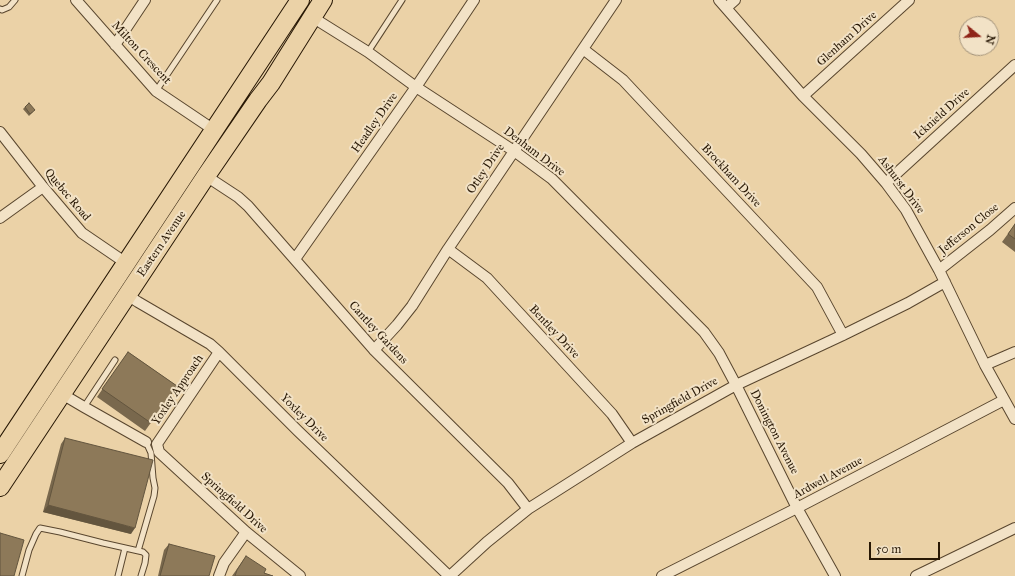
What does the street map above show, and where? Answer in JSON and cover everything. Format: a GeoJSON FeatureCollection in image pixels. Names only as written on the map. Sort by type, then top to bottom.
{"type":"FeatureCollection","features":[{"type":"Feature","properties":{"kind":"highway","name":"Eastern Avenue"},"geometry":{"type":"LineString","coordinates":[[0,454],[300,0]]}},
{"type":"Feature","properties":{"kind":"highway","name":"Eastern Avenue"},"geometry":{"type":"LineString","coordinates":[[0,487],[206,176],[271,83],[323,0]]}},
{"type":"Feature","properties":{"kind":"street","name":"Milton Crescent"},"geometry":{"type":"LineString","coordinates":[[76,0],[156,91],[214,130]]}},
{"type":"Feature","properties":{"kind":"street"},"geometry":{"type":"LineString","coordinates":[[115,45],[145,0]]}},
{"type":"Feature","properties":{"kind":"street","name":"Headley Drive"},"geometry":{"type":"LineString","coordinates":[[295,259],[416,87],[474,0]]}},
{"type":"Feature","properties":{"kind":"street","name":"Otley Drive"},"geometry":{"type":"LineString","coordinates":[[374,350],[412,306],[448,249],[616,0]]}},
{"type":"Feature","properties":{"kind":"street","name":"Ashurst Drive"},"geometry":{"type":"LineString","coordinates":[[719,0],[803,96],[861,154],[886,183],[906,210],[939,270],[985,365],[1015,420]]}},
{"type":"Feature","properties":{"kind":"street"},"geometry":{"type":"LineString","coordinates":[[726,8],[735,0]]}},
{"type":"Feature","properties":{"kind":"street","name":"Glenham Drive"},"geometry":{"type":"LineString","coordinates":[[803,96],[909,0]]}},
{"type":"Feature","properties":{"kind":"street","name":"Denham Drive"},"geometry":{"type":"LineString","coordinates":[[312,17],[368,52],[416,87],[514,151],[552,179],[704,332],[719,353],[736,385]]}},
{"type":"Feature","properties":{"kind":"street","name":"Brockham Drive"},"geometry":{"type":"LineString","coordinates":[[583,49],[623,80],[817,287],[843,335]]}},
{"type":"Feature","properties":{"kind":"street","name":"Icknield Drive"},"geometry":{"type":"LineString","coordinates":[[886,183],[1015,65]]}},
{"type":"Feature","properties":{"kind":"street","name":"Quebec Road"},"geometry":{"type":"LineString","coordinates":[[0,132],[43,187],[82,233],[126,263]]}},
{"type":"Feature","properties":{"kind":"street","name":"Cantley Gardens"},"geometry":{"type":"LineString","coordinates":[[206,176],[238,197],[248,206],[374,350],[508,482],[528,509]]}},
{"type":"Feature","properties":{"kind":"street"},"geometry":{"type":"LineString","coordinates":[[0,218],[43,187]]}},
{"type":"Feature","properties":{"kind":"street","name":"Jefferson Close"},"geometry":{"type":"LineString","coordinates":[[939,270],[990,230],[1015,208]]}},
{"type":"Feature","properties":{"kind":"street","name":"Bentley Drive"},"geometry":{"type":"LineString","coordinates":[[448,249],[487,278],[612,414],[632,443]]}},
{"type":"Feature","properties":{"kind":"street","name":"Springfield Drive"},"geometry":{"type":"LineString","coordinates":[[450,576],[487,542],[528,509],[632,443],[736,385],[908,303],[945,282]]}},
{"type":"Feature","properties":{"kind":"street","name":"Yoxley Drive"},"geometry":{"type":"LineString","coordinates":[[127,295],[210,344],[220,352],[298,431],[450,576]]}},
{"type":"Feature","properties":{"kind":"street","name":"Yoxley Approach"},"geometry":{"type":"LineString","coordinates":[[157,444],[220,352]]}},
{"type":"Feature","properties":{"kind":"street"},"geometry":{"type":"LineString","coordinates":[[985,365],[1015,352]]}},
{"type":"Feature","properties":{"kind":"street","name":"Donington Avenue"},"geometry":{"type":"LineString","coordinates":[[736,385],[798,508],[835,576]]}},
{"type":"Feature","properties":{"kind":"street"},"geometry":{"type":"LineString","coordinates":[[62,394],[146,442]]}},
{"type":"Feature","properties":{"kind":"street","name":"Ardwell Avenue"},"geometry":{"type":"LineString","coordinates":[[662,576],[798,508],[1004,400]]}},
{"type":"Feature","properties":{"kind":"street","name":"Springfield Drive"},"geometry":{"type":"LineString","coordinates":[[157,444],[159,452],[246,532],[300,576]]}},
{"type":"Feature","properties":{"kind":"street"},"geometry":{"type":"LineString","coordinates":[[916,576],[1015,528]]}},
{"type":"Feature","properties":{"kind":"street"},"geometry":{"type":"LineString","coordinates":[[219,576],[224,563],[246,532]]}},
{"type":"Feature","properties":{"kind":"lane"},"geometry":{"type":"LineString","coordinates":[[0,10],[9,6],[15,0]]}},
{"type":"Feature","properties":{"kind":"lane"},"geometry":{"type":"LineString","coordinates":[[156,91],[217,0]]}},
{"type":"Feature","properties":{"kind":"lane"},"geometry":{"type":"LineString","coordinates":[[368,52],[402,0]]}},
{"type":"Feature","properties":{"kind":"lane"},"geometry":{"type":"LineString","coordinates":[[84,407],[115,360]]}},
{"type":"Feature","properties":{"kind":"lane"},"geometry":{"type":"LineString","coordinates":[[138,551],[156,488],[153,478],[151,453],[146,442]]}},
{"type":"Feature","properties":{"kind":"lane"},"geometry":{"type":"LineString","coordinates":[[22,576],[29,550],[40,528],[142,552],[146,555],[141,576]]}},
{"type":"Feature","properties":{"kind":"lane"},"geometry":{"type":"LineString","coordinates":[[118,576],[125,548]]}},
{"type":"Feature","properties":{"kind":"building"},"geometry":{"type":"Polygon","coordinates":[[[29,103],[35,110],[30,114],[25,107],[29,103]]]}},
{"type":"Feature","properties":{"kind":"building"},"geometry":{"type":"Polygon","coordinates":[[[1015,224],[1015,239],[1008,234],[1015,224]]]}},
{"type":"Feature","properties":{"kind":"building"},"geometry":{"type":"Polygon","coordinates":[[[128,352],[177,386],[151,423],[102,389],[128,352]]]}},
{"type":"Feature","properties":{"kind":"building"},"geometry":{"type":"Polygon","coordinates":[[[65,438],[153,460],[135,528],[48,505],[65,438]]]}},
{"type":"Feature","properties":{"kind":"building"},"geometry":{"type":"Polygon","coordinates":[[[0,533],[24,540],[14,576],[0,576],[0,533]]]}},
{"type":"Feature","properties":{"kind":"building"},"geometry":{"type":"Polygon","coordinates":[[[169,544],[215,556],[209,576],[160,576],[169,544]]]}},
{"type":"Feature","properties":{"kind":"building"},"geometry":{"type":"Polygon","coordinates":[[[246,556],[266,569],[264,573],[273,576],[235,576],[246,556]]]}}]}
